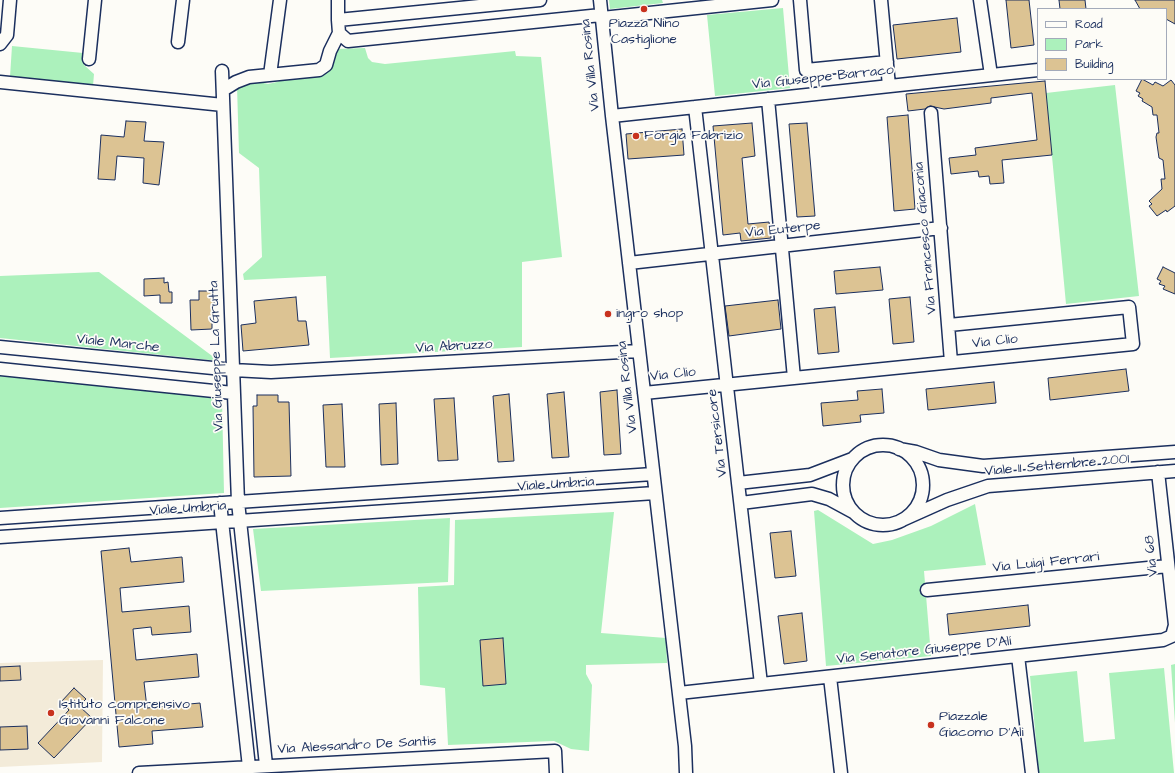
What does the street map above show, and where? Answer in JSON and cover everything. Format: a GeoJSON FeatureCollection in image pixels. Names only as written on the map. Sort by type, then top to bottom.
{"type":"FeatureCollection","features":[{"type":"Feature","properties":{"kind":"street"},"geometry":{"type":"LineString","coordinates":[[0,44],[7,36],[10,0]]}},
{"type":"Feature","properties":{"kind":"street"},"geometry":{"type":"LineString","coordinates":[[89,59],[95,0]]}},
{"type":"Feature","properties":{"kind":"street"},"geometry":{"type":"LineString","coordinates":[[178,42],[182,0]]}},
{"type":"Feature","properties":{"kind":"street"},"geometry":{"type":"LineString","coordinates":[[270,75],[280,0]]}},
{"type":"Feature","properties":{"kind":"street"},"geometry":{"type":"LineString","coordinates":[[222,90],[249,77],[291,71],[319,70],[326,65],[330,50],[339,34],[338,0]]}},
{"type":"Feature","properties":{"kind":"street"},"geometry":{"type":"LineString","coordinates":[[338,20],[540,0]]}},
{"type":"Feature","properties":{"kind":"street","name":"Via Villa Rosina"},"geometry":{"type":"LineString","coordinates":[[600,0],[628,263],[685,746],[686,773]]}},
{"type":"Feature","properties":{"kind":"street"},"geometry":{"type":"LineString","coordinates":[[339,34],[348,41],[602,17],[672,5],[772,0]]}},
{"type":"Feature","properties":{"kind":"street"},"geometry":{"type":"LineString","coordinates":[[800,0],[806,70],[887,62]]}},
{"type":"Feature","properties":{"kind":"street"},"geometry":{"type":"LineString","coordinates":[[881,0],[889,86]]}},
{"type":"Feature","properties":{"kind":"street"},"geometry":{"type":"LineString","coordinates":[[980,0],[991,76]]}},
{"type":"Feature","properties":{"kind":"street","name":"Via Giuseppe La Grutta"},"geometry":{"type":"LineString","coordinates":[[222,70],[238,502],[266,765]]}},
{"type":"Feature","properties":{"kind":"street","name":"Via Giuseppe Barraco"},"geometry":{"type":"LineString","coordinates":[[612,116],[1037,70]]}},
{"type":"Feature","properties":{"kind":"street"},"geometry":{"type":"LineString","coordinates":[[0,82],[223,105]]}},
{"type":"Feature","properties":{"kind":"street"},"geometry":{"type":"LineString","coordinates":[[768,99],[794,378]]}},
{"type":"Feature","properties":{"kind":"street","name":"Via Tersicore"},"geometry":{"type":"LineString","coordinates":[[695,107],[761,684]]}},
{"type":"Feature","properties":{"kind":"street","name":"Via Francesco Giaconia"},"geometry":{"type":"LineString","coordinates":[[931,113],[952,362]]}},
{"type":"Feature","properties":{"kind":"street","name":"Via Euterpe"},"geometry":{"type":"LineString","coordinates":[[628,263],[940,228]]}},
{"type":"Feature","properties":{"kind":"street","name":"Via Clio"},"geometry":{"type":"LineString","coordinates":[[644,393],[1133,344],[1129,307],[948,325]]}},
{"type":"Feature","properties":{"kind":"street","name":"Viale Marche"},"geometry":{"type":"LineString","coordinates":[[0,347],[233,381]]}},
{"type":"Feature","properties":{"kind":"street","name":"Via Abruzzo"},"geometry":{"type":"LineString","coordinates":[[233,381],[271,372],[639,351]]}},
{"type":"Feature","properties":{"kind":"street"},"geometry":{"type":"LineString","coordinates":[[0,369],[201,389],[233,381]]}},
{"type":"Feature","properties":{"kind":"street"},"geometry":{"type":"LineString","coordinates":[[738,483],[810,475],[852,459],[862,451],[874,446],[887,446],[900,449],[910,456],[918,466],[922,478],[922,491],[918,504],[911,514],[900,521],[888,525],[875,524],[863,520],[853,512],[829,499],[812,494],[741,503]]}},
{"type":"Feature","properties":{"kind":"street","name":"Viale 11 Settembre 2001"},"geometry":{"type":"LineString","coordinates":[[900,449],[916,452],[939,460],[983,466],[1175,452]]}},
{"type":"Feature","properties":{"kind":"street"},"geometry":{"type":"LineString","coordinates":[[852,459],[845,471],[843,486],[845,500],[853,512]]}},
{"type":"Feature","properties":{"kind":"street","name":"Viale 11 Settembre 2001"},"geometry":{"type":"LineString","coordinates":[[900,521],[947,500],[988,486],[1175,471]]}},
{"type":"Feature","properties":{"kind":"street","name":"Via 68"},"geometry":{"type":"LineString","coordinates":[[1158,472],[1175,626],[1172,636]]}},
{"type":"Feature","properties":{"kind":"street","name":"Viale Umbria"},"geometry":{"type":"LineString","coordinates":[[0,518],[653,474]]}},
{"type":"Feature","properties":{"kind":"street","name":"Viale Umbria"},"geometry":{"type":"LineString","coordinates":[[611,477],[612,496]]}},
{"type":"Feature","properties":{"kind":"street","name":"Viale Umbria"},"geometry":{"type":"LineString","coordinates":[[500,484],[502,503]]}},
{"type":"Feature","properties":{"kind":"street"},"geometry":{"type":"LineString","coordinates":[[376,493],[378,512]]}},
{"type":"Feature","properties":{"kind":"street","name":"Viale Umbria"},"geometry":{"type":"LineString","coordinates":[[0,537],[656,493]]}},
{"type":"Feature","properties":{"kind":"street"},"geometry":{"type":"LineString","coordinates":[[220,503],[249,766]]}},
{"type":"Feature","properties":{"kind":"street","name":"Via Luigi Ferrari"},"geometry":{"type":"LineString","coordinates":[[927,590],[1168,566]]}},
{"type":"Feature","properties":{"kind":"street","name":"Via Senatore Giuseppe D'Alí"},"geometry":{"type":"LineString","coordinates":[[679,693],[1163,640],[1172,636]]}},
{"type":"Feature","properties":{"kind":"street"},"geometry":{"type":"LineString","coordinates":[[235,642],[253,640]]}},
{"type":"Feature","properties":{"kind":"street"},"geometry":{"type":"LineString","coordinates":[[1018,656],[1032,773]]}},
{"type":"Feature","properties":{"kind":"street"},"geometry":{"type":"LineString","coordinates":[[830,677],[841,773]]}},
{"type":"Feature","properties":{"kind":"street","name":"Via Villa Rosina"},"geometry":{"type":"LineString","coordinates":[[685,746],[695,773]]}},
{"type":"Feature","properties":{"kind":"street","name":"Via Alessandro De Santis"},"geometry":{"type":"LineString","coordinates":[[139,773],[266,765],[555,751],[556,773]]}},
{"type":"Feature","properties":{"kind":"shaded area","name":"Istituto comprensivo Giovanni Falcone"},"geometry":{"type":"Polygon","coordinates":[[[103,660],[102,762],[0,767],[0,663],[103,660]]]}},
{"type":"Feature","properties":{"kind":"green space"},"geometry":{"type":"Polygon","coordinates":[[[609,0],[662,0],[663,3],[610,9],[609,0]]]}},
{"type":"Feature","properties":{"kind":"green space"},"geometry":{"type":"Polygon","coordinates":[[[783,8],[790,88],[715,96],[707,15],[783,8]]]}},
{"type":"Feature","properties":{"kind":"green space"},"geometry":{"type":"Polygon","coordinates":[[[12,46],[83,53],[84,65],[94,74],[93,86],[10,77],[12,46]]]}},
{"type":"Feature","properties":{"kind":"green space"},"geometry":{"type":"Polygon","coordinates":[[[365,48],[368,58],[372,62],[385,64],[515,51],[516,56],[541,57],[562,257],[522,262],[522,347],[330,358],[326,276],[244,280],[243,274],[262,257],[259,168],[239,153],[237,86],[251,80],[268,84],[277,82],[291,75],[317,73],[336,49],[365,48]]]}},
{"type":"Feature","properties":{"kind":"green space"},"geometry":{"type":"Polygon","coordinates":[[[1115,85],[1139,296],[1066,304],[1046,93],[1115,85]]]}},
{"type":"Feature","properties":{"kind":"green space"},"geometry":{"type":"Polygon","coordinates":[[[99,272],[219,361],[0,338],[0,276],[99,272]]]}},
{"type":"Feature","properties":{"kind":"green space"},"geometry":{"type":"Polygon","coordinates":[[[0,376],[222,398],[224,493],[0,508],[0,376]]]}},
{"type":"Feature","properties":{"kind":"green space"},"geometry":{"type":"Polygon","coordinates":[[[975,504],[986,565],[924,571],[931,656],[826,666],[814,511],[818,510],[873,544],[892,540],[931,526],[975,504]]]}},
{"type":"Feature","properties":{"kind":"green space"},"geometry":{"type":"Polygon","coordinates":[[[614,512],[601,633],[666,638],[667,663],[586,665],[586,674],[592,685],[589,751],[571,749],[554,741],[448,745],[445,688],[420,685],[418,587],[454,585],[455,520],[614,512]]]}},
{"type":"Feature","properties":{"kind":"green space"},"geometry":{"type":"Polygon","coordinates":[[[450,518],[448,582],[261,591],[253,529],[450,518]]]}},
{"type":"Feature","properties":{"kind":"green space"},"geometry":{"type":"Polygon","coordinates":[[[1175,664],[1175,723],[1171,665],[1175,664]]]}},
{"type":"Feature","properties":{"kind":"green space"},"geometry":{"type":"Polygon","coordinates":[[[1164,668],[1174,773],[1039,773],[1030,676],[1077,671],[1084,742],[1115,739],[1109,673],[1164,668]]]}},
{"type":"Feature","properties":{"kind":"building"},"geometry":{"type":"Polygon","coordinates":[[[1006,0],[1029,0],[1034,45],[1011,48],[1006,0]]]}},
{"type":"Feature","properties":{"kind":"building"},"geometry":{"type":"Polygon","coordinates":[[[1059,0],[1085,0],[1086,8],[1060,8],[1059,0]]]}},
{"type":"Feature","properties":{"kind":"building"},"geometry":{"type":"Polygon","coordinates":[[[1135,0],[1175,0],[1175,24],[1167,20],[1167,8],[1139,8],[1135,0]]]}},
{"type":"Feature","properties":{"kind":"building"},"geometry":{"type":"Polygon","coordinates":[[[957,18],[961,52],[897,59],[893,25],[957,18]]]}},
{"type":"Feature","properties":{"kind":"building"},"geometry":{"type":"Polygon","coordinates":[[[1142,80],[1153,85],[1155,82],[1163,86],[1171,80],[1175,85],[1175,206],[1167,212],[1166,210],[1157,216],[1149,206],[1152,204],[1149,201],[1162,189],[1161,179],[1165,179],[1163,160],[1159,158],[1156,137],[1157,133],[1159,133],[1157,115],[1153,115],[1152,107],[1142,101],[1143,99],[1138,96],[1140,93],[1136,91],[1142,80]]]}},
{"type":"Feature","properties":{"kind":"building"},"geometry":{"type":"Polygon","coordinates":[[[1045,81],[1052,155],[1002,160],[1004,183],[990,184],[989,176],[979,177],[978,171],[951,174],[949,158],[976,155],[975,148],[1037,140],[1032,93],[991,98],[991,103],[944,109],[930,106],[925,109],[908,111],[906,94],[1045,81]]]}},
{"type":"Feature","properties":{"kind":"building"},"geometry":{"type":"Polygon","coordinates":[[[908,115],[915,209],[894,211],[887,117],[908,115]]]}},
{"type":"Feature","properties":{"kind":"building"},"geometry":{"type":"Polygon","coordinates":[[[126,121],[146,122],[144,141],[164,142],[159,185],[143,183],[144,158],[117,156],[115,180],[98,179],[101,135],[124,137],[126,121]]]}},
{"type":"Feature","properties":{"kind":"building"},"geometry":{"type":"Polygon","coordinates":[[[752,123],[755,156],[742,158],[748,224],[769,222],[771,238],[741,241],[740,233],[723,235],[713,126],[752,123]]]}},
{"type":"Feature","properties":{"kind":"building"},"geometry":{"type":"Polygon","coordinates":[[[807,123],[815,216],[797,217],[789,124],[807,123]]]}},
{"type":"Feature","properties":{"kind":"building"},"geometry":{"type":"Polygon","coordinates":[[[682,129],[684,155],[628,159],[626,134],[682,129]]]}},
{"type":"Feature","properties":{"kind":"building"},"geometry":{"type":"Polygon","coordinates":[[[880,267],[883,290],[836,294],[834,271],[880,267]]]}},
{"type":"Feature","properties":{"kind":"building"},"geometry":{"type":"Polygon","coordinates":[[[1163,267],[1175,273],[1175,294],[1163,289],[1165,286],[1159,284],[1161,281],[1157,279],[1163,267]]]}},
{"type":"Feature","properties":{"kind":"building"},"geometry":{"type":"Polygon","coordinates":[[[164,278],[164,283],[168,282],[169,292],[172,292],[172,303],[160,303],[160,295],[144,296],[144,279],[164,278]]]}},
{"type":"Feature","properties":{"kind":"building"},"geometry":{"type":"Polygon","coordinates":[[[199,291],[214,291],[214,306],[212,306],[212,329],[191,330],[190,300],[199,300],[199,291]]]}},
{"type":"Feature","properties":{"kind":"building"},"geometry":{"type":"Polygon","coordinates":[[[296,297],[298,321],[306,321],[309,345],[243,351],[241,325],[256,323],[254,301],[296,297]]]}},
{"type":"Feature","properties":{"kind":"building"},"geometry":{"type":"Polygon","coordinates":[[[910,297],[914,342],[893,344],[889,299],[910,297]]]}},
{"type":"Feature","properties":{"kind":"building"},"geometry":{"type":"Polygon","coordinates":[[[778,300],[781,329],[729,336],[725,306],[778,300]]]}},
{"type":"Feature","properties":{"kind":"building"},"geometry":{"type":"Polygon","coordinates":[[[835,307],[839,352],[818,354],[814,309],[835,307]]]}},
{"type":"Feature","properties":{"kind":"building"},"geometry":{"type":"Polygon","coordinates":[[[1126,369],[1129,391],[1050,400],[1048,378],[1126,369]]]}},
{"type":"Feature","properties":{"kind":"building"},"geometry":{"type":"Polygon","coordinates":[[[994,382],[996,403],[928,410],[926,389],[994,382]]]}},
{"type":"Feature","properties":{"kind":"building"},"geometry":{"type":"Polygon","coordinates":[[[882,389],[884,413],[860,415],[861,422],[823,426],[821,403],[858,400],[857,391],[882,389]]]}},
{"type":"Feature","properties":{"kind":"building"},"geometry":{"type":"Polygon","coordinates":[[[617,390],[621,454],[604,455],[600,392],[617,390]]]}},
{"type":"Feature","properties":{"kind":"building"},"geometry":{"type":"Polygon","coordinates":[[[564,392],[569,457],[552,458],[547,394],[564,392]]]}},
{"type":"Feature","properties":{"kind":"building"},"geometry":{"type":"Polygon","coordinates":[[[509,394],[514,461],[498,462],[493,396],[509,394]]]}},
{"type":"Feature","properties":{"kind":"building"},"geometry":{"type":"Polygon","coordinates":[[[257,395],[278,395],[278,402],[289,402],[291,476],[254,477],[253,406],[257,406],[257,395]]]}},
{"type":"Feature","properties":{"kind":"building"},"geometry":{"type":"Polygon","coordinates":[[[454,398],[458,460],[438,461],[434,399],[454,398]]]}},
{"type":"Feature","properties":{"kind":"building"},"geometry":{"type":"Polygon","coordinates":[[[396,403],[398,464],[381,465],[379,404],[396,403]]]}},
{"type":"Feature","properties":{"kind":"building"},"geometry":{"type":"Polygon","coordinates":[[[342,404],[345,467],[326,467],[323,405],[342,404]]]}},
{"type":"Feature","properties":{"kind":"building"},"geometry":{"type":"Polygon","coordinates":[[[791,531],[796,576],[775,578],[770,533],[791,531]]]}},
{"type":"Feature","properties":{"kind":"building"},"geometry":{"type":"Polygon","coordinates":[[[129,548],[131,562],[182,557],[184,582],[120,588],[122,612],[189,606],[191,632],[152,635],[151,627],[133,629],[136,660],[197,654],[199,677],[144,682],[147,708],[200,703],[203,727],[152,731],[153,744],[119,747],[101,551],[129,548]]]}},
{"type":"Feature","properties":{"kind":"building"},"geometry":{"type":"Polygon","coordinates":[[[1028,605],[1030,626],[949,635],[947,614],[1028,605]]]}},
{"type":"Feature","properties":{"kind":"building"},"geometry":{"type":"Polygon","coordinates":[[[802,613],[807,661],[784,664],[778,616],[802,613]]]}},
{"type":"Feature","properties":{"kind":"building"},"geometry":{"type":"Polygon","coordinates":[[[503,638],[506,684],[483,686],[480,640],[503,638]]]}},
{"type":"Feature","properties":{"kind":"building"},"geometry":{"type":"Polygon","coordinates":[[[20,666],[21,680],[0,681],[0,667],[20,666]]]}},
{"type":"Feature","properties":{"kind":"building"},"geometry":{"type":"Polygon","coordinates":[[[74,688],[86,699],[79,706],[92,718],[54,758],[38,743],[69,710],[61,702],[74,688]]]}},
{"type":"Feature","properties":{"kind":"building"},"geometry":{"type":"Polygon","coordinates":[[[27,726],[28,749],[0,750],[0,727],[27,726]]]}},
{"type":"Feature","properties":{"kind":"place","name":"Piazza Nino Castiglione"},"geometry":{"type":"Point","coordinates":[644,9]}},
{"type":"Feature","properties":{"kind":"place","name":"Forgia Fabrizio"},"geometry":{"type":"Point","coordinates":[636,136]}},
{"type":"Feature","properties":{"kind":"place","name":"ingro shop"},"geometry":{"type":"Point","coordinates":[608,314]}},
{"type":"Feature","properties":{"kind":"place","name":"Istituto comprensivo Giovanni Falcone"},"geometry":{"type":"Point","coordinates":[51,713]}},
{"type":"Feature","properties":{"kind":"place","name":"Piazzale Giacomo D'Alì"},"geometry":{"type":"Point","coordinates":[931,725]}}]}
